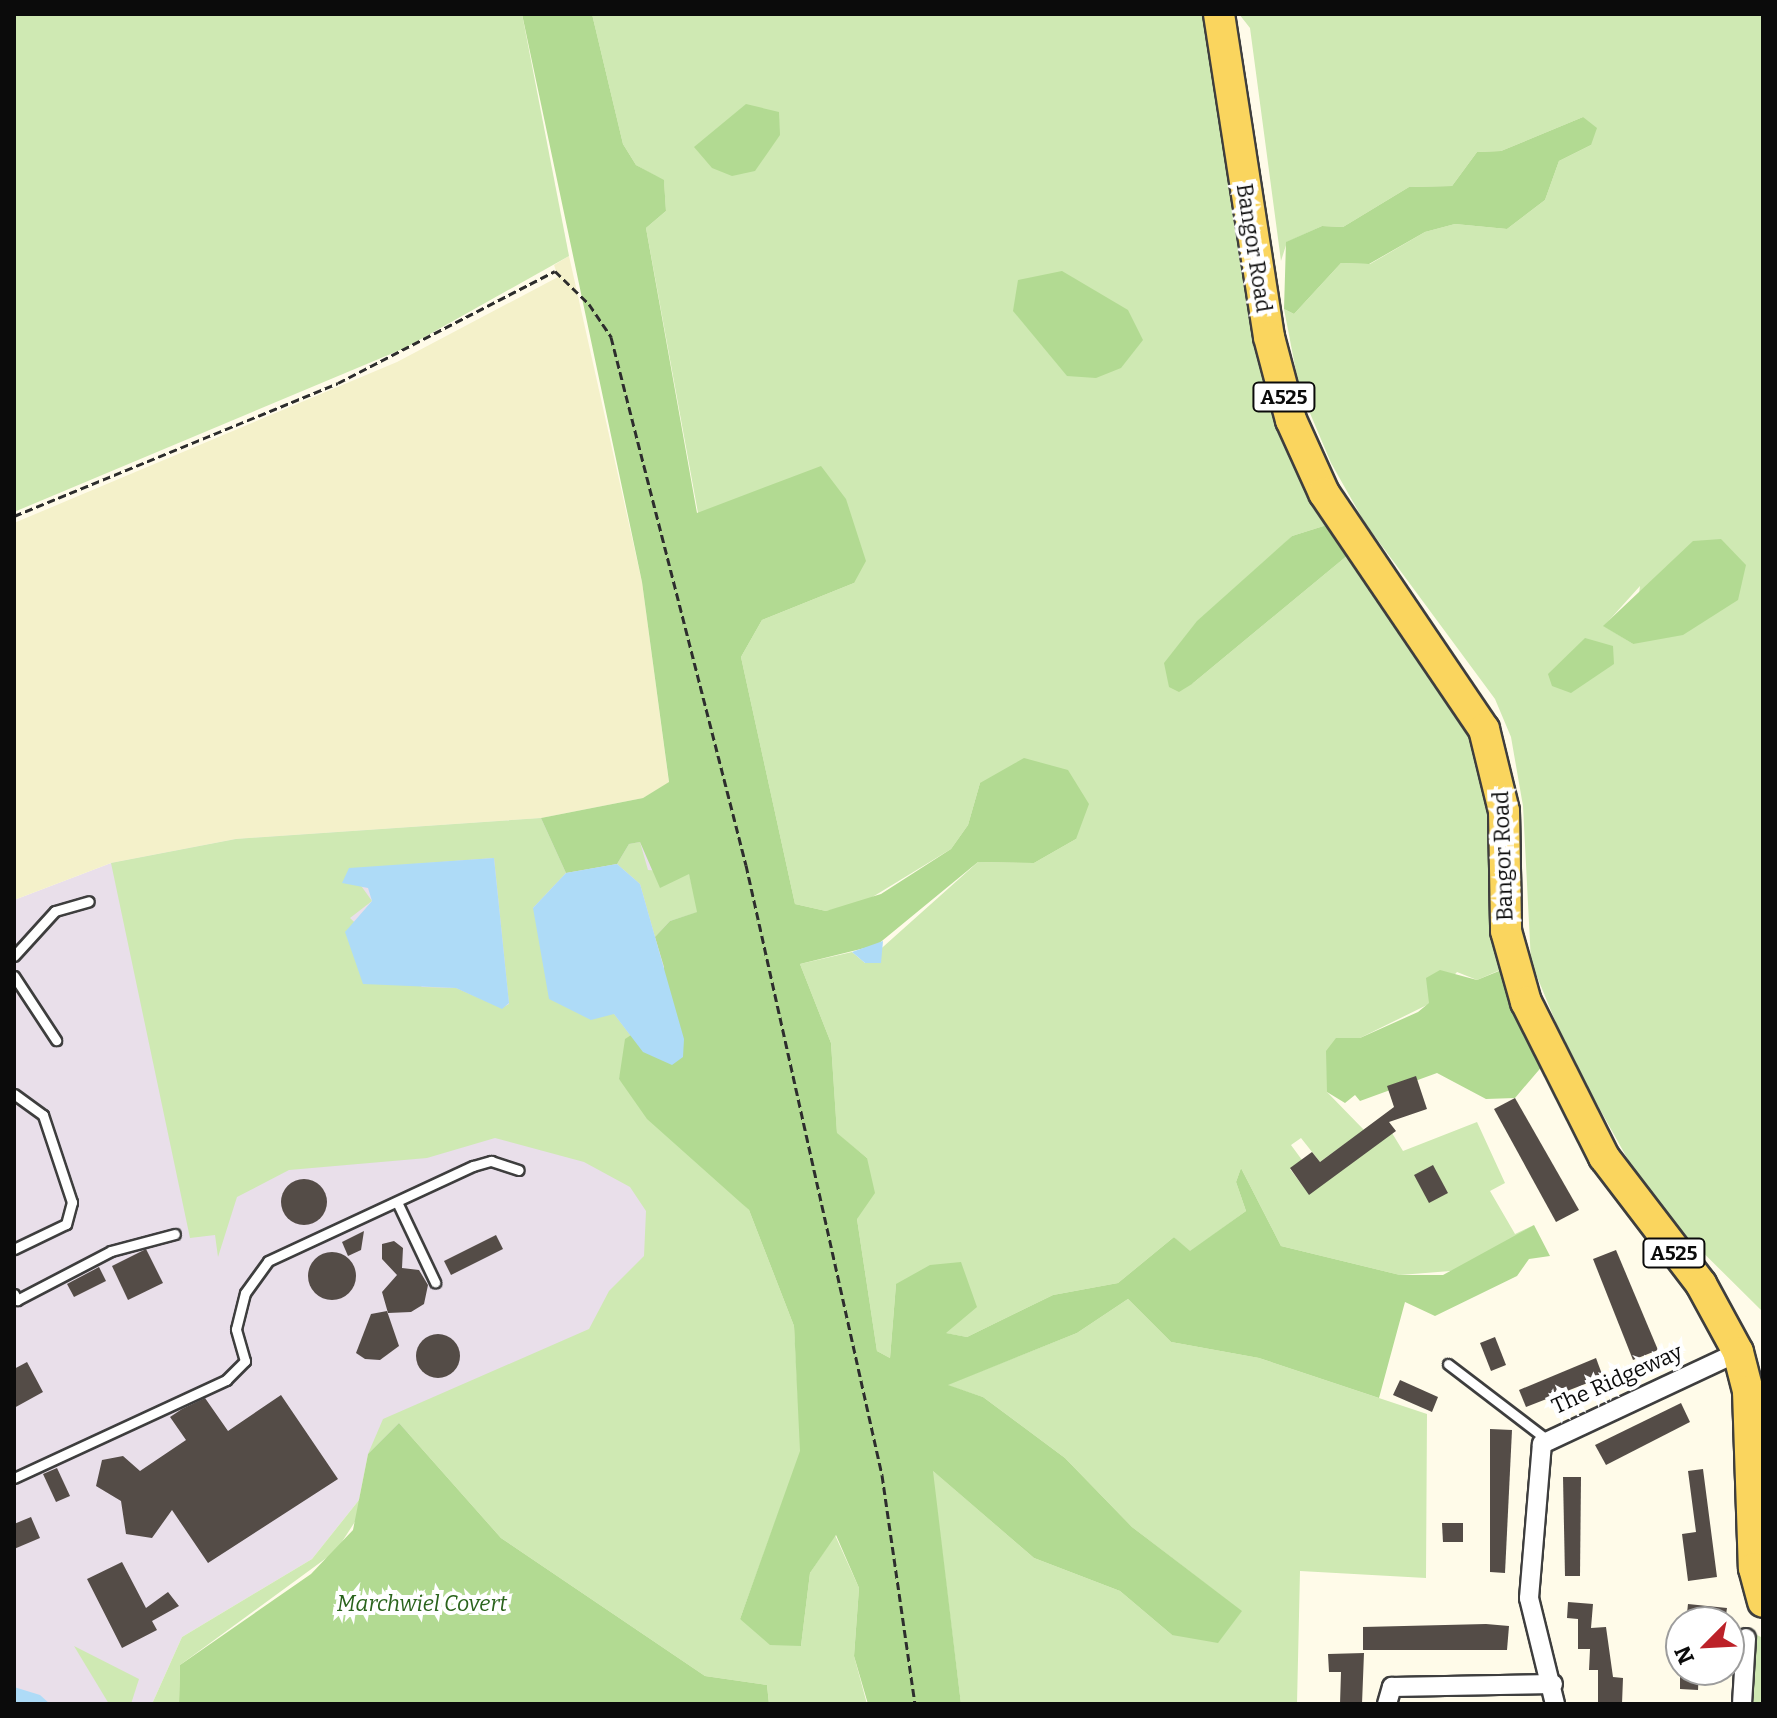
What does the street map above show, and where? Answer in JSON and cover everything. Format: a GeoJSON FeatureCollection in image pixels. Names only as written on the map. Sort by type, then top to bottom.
{"type":"FeatureCollection","features":[{"type":"Feature","properties":{"kind":"main road","name":"Bangor Road"},"geometry":{"type":"LineString","coordinates":[[1219,14],[1269,337],[1291,420],[1324,493],[1484,729],[1504,811],[1506,931],[1526,1002],[1604,1157],[1701,1284],[1738,1352],[1748,1391],[1754,1568],[1763,1602]]}},
{"type":"Feature","properties":{"kind":"street","name":"The Ridgeway"},"geometry":{"type":"LineString","coordinates":[[1555,1704],[1553,1684],[1529,1598],[1534,1466],[1546,1439],[1738,1352]]}},
{"type":"Feature","properties":{"kind":"street"},"geometry":{"type":"LineString","coordinates":[[1387,1704],[1392,1687],[1553,1684]]}},
{"type":"Feature","properties":{"kind":"lane"},"geometry":{"type":"LineString","coordinates":[[14,956],[55,911],[89,901]]}},
{"type":"Feature","properties":{"kind":"lane"},"geometry":{"type":"LineString","coordinates":[[14,976],[56,1040]]}},
{"type":"Feature","properties":{"kind":"lane"},"geometry":{"type":"LineString","coordinates":[[14,1094],[43,1115],[72,1202],[66,1224],[14,1249]]}},
{"type":"Feature","properties":{"kind":"lane"},"geometry":{"type":"LineString","coordinates":[[14,1478],[226,1380],[245,1361],[236,1329],[245,1293],[268,1261],[491,1161],[519,1170]]}},
{"type":"Feature","properties":{"kind":"lane"},"geometry":{"type":"LineString","coordinates":[[397,1202],[435,1282]]}},
{"type":"Feature","properties":{"kind":"lane"},"geometry":{"type":"LineString","coordinates":[[14,1294],[17,1300],[111,1251],[175,1234]]}},
{"type":"Feature","properties":{"kind":"lane"},"geometry":{"type":"LineString","coordinates":[[1448,1364],[1546,1439]]}},
{"type":"Feature","properties":{"kind":"path"},"geometry":{"type":"LineString","coordinates":[[14,516],[338,383],[555,271],[611,337],[719,749],[882,1475],[915,1704]]}},
{"type":"Feature","properties":{"kind":"shaded area"},"geometry":{"type":"Polygon","coordinates":[[[569,256],[642,582],[669,783],[643,798],[541,818],[236,839],[111,863],[14,900],[14,523],[397,362],[558,277],[554,265],[569,256]]]}},
{"type":"Feature","properties":{"kind":"shaded area"},"geometry":{"type":"Polygon","coordinates":[[[707,807],[694,1281],[368,1454],[359,1500],[312,1559],[182,1637],[152,1704],[14,1704],[14,900],[111,863],[236,839],[707,807]]]}},
{"type":"Feature","properties":{"kind":"green space"},"geometry":{"type":"Polygon","coordinates":[[[14,14],[522,14],[569,256],[405,348],[14,512],[14,14]]]}},
{"type":"Feature","properties":{"kind":"green space"},"geometry":{"type":"Polygon","coordinates":[[[522,14],[592,14],[623,144],[636,165],[664,180],[666,211],[646,228],[697,513],[821,466],[846,499],[866,561],[854,583],[762,620],[741,657],[795,904],[826,911],[881,894],[951,849],[968,825],[980,783],[1024,758],[1068,770],[1089,804],[1076,839],[1034,863],[978,862],[877,945],[800,964],[831,1043],[837,1133],[867,1158],[875,1193],[857,1219],[877,1351],[890,1358],[896,1284],[930,1265],[961,1262],[977,1307],[946,1333],[967,1337],[1053,1295],[1118,1283],[1174,1237],[1190,1251],[1246,1211],[1236,1182],[1241,1168],[1281,1246],[1400,1275],[1443,1275],[1534,1225],[1550,1256],[1529,1259],[1517,1276],[1435,1316],[1405,1302],[1379,1398],[1259,1358],[1171,1342],[1128,1299],[1077,1333],[948,1385],[983,1397],[1065,1458],[1132,1527],[1242,1611],[1218,1643],[1172,1635],[1120,1591],[1034,1558],[933,1471],[961,1704],[868,1704],[854,1656],[859,1588],[836,1535],[810,1573],[801,1646],[770,1645],[740,1619],[800,1451],[794,1326],[749,1210],[647,1119],[619,1079],[625,1039],[657,1018],[664,967],[655,937],[670,921],[697,912],[689,874],[660,888],[640,842],[629,844],[617,864],[566,873],[541,818],[643,798],[669,782],[642,582],[522,14]]]}},
{"type":"Feature","properties":{"kind":"green space"},"geometry":{"type":"Polygon","coordinates":[[[592,14],[1206,14],[1244,281],[1279,424],[1330,524],[1292,536],[1254,574],[1192,684],[1348,555],[1470,734],[1492,794],[1500,970],[1477,980],[1457,972],[1429,1004],[1360,1038],[1327,1092],[1364,1130],[1320,1162],[1301,1138],[1291,1145],[1302,1160],[1290,1169],[1309,1194],[1392,1133],[1403,1151],[1477,1122],[1505,1183],[1490,1191],[1515,1234],[1534,1225],[1463,1270],[1400,1275],[1281,1246],[1241,1168],[1236,1182],[1246,1211],[1190,1252],[1174,1237],[1118,1283],[1053,1295],[967,1337],[945,1333],[896,1284],[890,1358],[877,1351],[857,1219],[867,1158],[837,1134],[831,1043],[800,964],[852,952],[865,963],[978,862],[1034,863],[1076,839],[980,783],[968,825],[951,849],[861,904],[826,911],[795,904],[741,657],[762,620],[854,583],[698,513],[646,228],[666,211],[664,181],[636,165],[623,144],[592,14]]]}},
{"type":"Feature","properties":{"kind":"green space"},"geometry":{"type":"Polygon","coordinates":[[[1239,14],[1763,14],[1763,1312],[1651,1201],[1568,1052],[1531,962],[1523,806],[1511,737],[1495,699],[1365,523],[1331,463],[1299,387],[1284,309],[1294,314],[1341,263],[1370,264],[1425,232],[1455,224],[1507,229],[1545,200],[1559,161],[1591,145],[1583,117],[1501,151],[1477,152],[1452,186],[1409,187],[1343,227],[1322,226],[1287,242],[1281,261],[1250,28],[1239,14]],[[1640,586],[1604,626],[1633,644],[1640,586]]]}},
{"type":"Feature","properties":{"kind":"green space"},"geometry":{"type":"Polygon","coordinates":[[[746,104],[779,112],[780,135],[755,171],[732,176],[712,168],[694,147],[746,104]]]}},
{"type":"Feature","properties":{"kind":"green space"},"geometry":{"type":"Polygon","coordinates":[[[1583,117],[1597,128],[1591,145],[1559,161],[1545,200],[1507,229],[1455,224],[1425,232],[1369,264],[1341,263],[1294,314],[1284,309],[1286,242],[1322,226],[1343,227],[1409,187],[1452,186],[1477,152],[1501,151],[1583,117]]]}},
{"type":"Feature","properties":{"kind":"green space"},"geometry":{"type":"Polygon","coordinates":[[[1062,271],[1128,310],[1143,340],[1121,368],[1096,378],[1067,376],[1013,311],[1018,280],[1062,271]]]}},
{"type":"Feature","properties":{"kind":"green space"},"geometry":{"type":"Polygon","coordinates":[[[1330,524],[1348,555],[1192,684],[1179,692],[1169,687],[1164,663],[1197,621],[1292,536],[1330,524]]]}},
{"type":"Feature","properties":{"kind":"green space"},"geometry":{"type":"Polygon","coordinates":[[[1721,539],[1746,565],[1738,600],[1683,635],[1633,644],[1603,626],[1693,541],[1721,539]]]}},
{"type":"Feature","properties":{"kind":"green space"},"geometry":{"type":"Polygon","coordinates":[[[1585,638],[1613,646],[1614,664],[1571,693],[1552,686],[1548,674],[1585,638]]]}},
{"type":"Feature","properties":{"kind":"green space"},"geometry":{"type":"Polygon","coordinates":[[[541,818],[566,873],[533,908],[631,1036],[619,1079],[749,1210],[794,1326],[801,1451],[740,1619],[801,1646],[810,1573],[835,1535],[859,1588],[854,1656],[867,1704],[769,1704],[767,1685],[705,1676],[501,1538],[399,1423],[368,1454],[383,1419],[589,1329],[609,1291],[644,1256],[646,1211],[630,1187],[584,1162],[495,1138],[427,1158],[289,1170],[237,1197],[218,1257],[215,1235],[190,1238],[111,863],[236,839],[541,818]],[[494,858],[349,869],[372,901],[350,918],[422,987],[456,988],[502,1008],[509,1004],[494,858]]]}},
{"type":"Feature","properties":{"kind":"green space"},"geometry":{"type":"Polygon","coordinates":[[[640,842],[648,870],[689,873],[698,912],[670,921],[655,937],[640,884],[617,864],[629,844],[640,842]]]}},
{"type":"Feature","properties":{"kind":"green space"},"geometry":{"type":"Polygon","coordinates":[[[1498,933],[1544,1064],[1515,1098],[1486,1099],[1437,1073],[1360,1101],[1355,1095],[1345,1103],[1327,1092],[1326,1051],[1336,1038],[1360,1038],[1418,1012],[1429,1003],[1426,978],[1440,970],[1477,980],[1499,971],[1498,933]]]}},
{"type":"Feature","properties":{"kind":"green space"},"geometry":{"type":"Polygon","coordinates":[[[1128,1299],[1171,1342],[1259,1358],[1427,1414],[1426,1578],[1300,1571],[1297,1704],[961,1704],[932,1470],[1034,1558],[1120,1591],[1172,1635],[1241,1611],[1132,1527],[1065,1458],[983,1397],[946,1385],[1077,1333],[1128,1299]]]}},
{"type":"Feature","properties":{"kind":"green space","name":"Marchwiel Covert"},"geometry":{"type":"Polygon","coordinates":[[[399,1423],[501,1538],[705,1676],[767,1685],[769,1704],[179,1704],[180,1665],[311,1574],[353,1530],[368,1454],[399,1423]]]}},
{"type":"Feature","properties":{"kind":"green space"},"geometry":{"type":"Polygon","coordinates":[[[359,1500],[360,1514],[336,1551],[180,1665],[179,1704],[152,1704],[182,1637],[312,1559],[359,1500]]]}},
{"type":"Feature","properties":{"kind":"green space"},"geometry":{"type":"Polygon","coordinates":[[[1751,1632],[1763,1638],[1763,1704],[1750,1704],[1751,1632]]]}},
{"type":"Feature","properties":{"kind":"green space"},"geometry":{"type":"Polygon","coordinates":[[[74,1646],[139,1679],[131,1704],[109,1704],[74,1646]]]}},
{"type":"Feature","properties":{"kind":"water"},"geometry":{"type":"Polygon","coordinates":[[[494,858],[509,1003],[502,1009],[456,988],[363,984],[345,932],[372,901],[368,888],[342,883],[349,868],[494,858]]]}},
{"type":"Feature","properties":{"kind":"water"},"geometry":{"type":"Polygon","coordinates":[[[617,864],[640,884],[684,1039],[683,1057],[672,1065],[643,1052],[614,1014],[591,1020],[549,999],[533,908],[566,873],[617,864]]]}},
{"type":"Feature","properties":{"kind":"water"},"geometry":{"type":"Polygon","coordinates":[[[883,941],[881,963],[865,963],[852,952],[883,941]]]}},
{"type":"Feature","properties":{"kind":"water"},"geometry":{"type":"Polygon","coordinates":[[[14,1687],[40,1695],[50,1704],[14,1704],[14,1687]]]}},
{"type":"Feature","properties":{"kind":"building"},"geometry":{"type":"Polygon","coordinates":[[[1416,1076],[1427,1109],[1389,1122],[1396,1131],[1309,1195],[1290,1168],[1312,1152],[1320,1162],[1394,1107],[1387,1086],[1416,1076]]]}},
{"type":"Feature","properties":{"kind":"building"},"geometry":{"type":"Polygon","coordinates":[[[1515,1098],[1579,1210],[1556,1222],[1494,1109],[1515,1098]]]}},
{"type":"Feature","properties":{"kind":"building"},"geometry":{"type":"Polygon","coordinates":[[[1433,1165],[1448,1193],[1429,1203],[1414,1175],[1433,1165]]]}},
{"type":"Feature","properties":{"kind":"building"},"geometry":{"type":"Polygon","coordinates":[[[304,1179],[321,1185],[327,1202],[321,1219],[304,1225],[287,1219],[281,1202],[287,1185],[304,1179]]]}},
{"type":"Feature","properties":{"kind":"building"},"geometry":{"type":"Polygon","coordinates":[[[364,1231],[361,1250],[348,1256],[342,1242],[364,1231]]]}},
{"type":"Feature","properties":{"kind":"building"},"geometry":{"type":"Polygon","coordinates":[[[496,1235],[503,1249],[451,1275],[444,1261],[496,1235]]]}},
{"type":"Feature","properties":{"kind":"building"},"geometry":{"type":"Polygon","coordinates":[[[394,1241],[403,1248],[402,1268],[419,1270],[428,1285],[424,1304],[411,1312],[388,1313],[382,1292],[397,1275],[382,1259],[382,1244],[394,1241]]]}},
{"type":"Feature","properties":{"kind":"building"},"geometry":{"type":"Polygon","coordinates":[[[146,1249],[163,1283],[128,1300],[112,1266],[146,1249]]]}},
{"type":"Feature","properties":{"kind":"building"},"geometry":{"type":"Polygon","coordinates":[[[1616,1250],[1658,1350],[1633,1360],[1593,1259],[1616,1250]]]}},
{"type":"Feature","properties":{"kind":"building"},"geometry":{"type":"Polygon","coordinates":[[[332,1252],[349,1259],[356,1276],[349,1293],[332,1300],[315,1293],[308,1276],[315,1259],[332,1252]]]}},
{"type":"Feature","properties":{"kind":"building"},"geometry":{"type":"Polygon","coordinates":[[[99,1267],[106,1281],[74,1297],[67,1284],[99,1267]]]}},
{"type":"Feature","properties":{"kind":"building"},"geometry":{"type":"Polygon","coordinates":[[[387,1311],[399,1346],[380,1360],[365,1359],[356,1353],[371,1314],[387,1311]]]}},
{"type":"Feature","properties":{"kind":"building"},"geometry":{"type":"Polygon","coordinates":[[[438,1334],[454,1340],[460,1356],[454,1372],[438,1378],[422,1372],[416,1356],[422,1340],[438,1334]]]}},
{"type":"Feature","properties":{"kind":"building"},"geometry":{"type":"Polygon","coordinates":[[[1495,1337],[1506,1365],[1491,1371],[1480,1343],[1495,1337]]]}},
{"type":"Feature","properties":{"kind":"building"},"geometry":{"type":"Polygon","coordinates":[[[1596,1358],[1603,1377],[1526,1407],[1519,1390],[1596,1358]]]}},
{"type":"Feature","properties":{"kind":"building"},"geometry":{"type":"Polygon","coordinates":[[[27,1362],[43,1392],[14,1408],[14,1369],[27,1362]]]}},
{"type":"Feature","properties":{"kind":"building"},"geometry":{"type":"Polygon","coordinates":[[[1400,1380],[1438,1397],[1432,1412],[1393,1395],[1400,1380]]]}},
{"type":"Feature","properties":{"kind":"building"},"geometry":{"type":"Polygon","coordinates":[[[281,1395],[338,1479],[208,1563],[172,1510],[152,1538],[126,1534],[121,1501],[96,1486],[102,1460],[123,1456],[140,1471],[186,1440],[170,1417],[182,1409],[205,1398],[228,1431],[281,1395]]]}},
{"type":"Feature","properties":{"kind":"building"},"geometry":{"type":"Polygon","coordinates":[[[1681,1403],[1690,1422],[1606,1465],[1595,1445],[1681,1403]]]}},
{"type":"Feature","properties":{"kind":"building"},"geometry":{"type":"Polygon","coordinates":[[[1490,1429],[1512,1430],[1505,1573],[1490,1572],[1490,1429]]]}},
{"type":"Feature","properties":{"kind":"building"},"geometry":{"type":"Polygon","coordinates":[[[57,1468],[70,1496],[56,1502],[43,1474],[57,1468]]]}},
{"type":"Feature","properties":{"kind":"building"},"geometry":{"type":"Polygon","coordinates":[[[1703,1469],[1717,1577],[1688,1581],[1682,1534],[1696,1532],[1688,1471],[1703,1469]]]}},
{"type":"Feature","properties":{"kind":"building"},"geometry":{"type":"Polygon","coordinates":[[[1563,1477],[1581,1477],[1580,1576],[1565,1576],[1563,1477]]]}},
{"type":"Feature","properties":{"kind":"building"},"geometry":{"type":"Polygon","coordinates":[[[31,1517],[40,1538],[14,1549],[14,1524],[31,1517]]]}},
{"type":"Feature","properties":{"kind":"building"},"geometry":{"type":"Polygon","coordinates":[[[1442,1523],[1463,1523],[1463,1542],[1443,1542],[1442,1523]]]}},
{"type":"Feature","properties":{"kind":"building"},"geometry":{"type":"Polygon","coordinates":[[[122,1562],[146,1608],[168,1592],[179,1606],[152,1621],[157,1630],[122,1648],[87,1579],[122,1562]]]}},
{"type":"Feature","properties":{"kind":"building"},"geometry":{"type":"Polygon","coordinates":[[[1568,1602],[1593,1604],[1591,1628],[1606,1627],[1613,1677],[1623,1678],[1622,1704],[1598,1704],[1598,1670],[1589,1670],[1590,1649],[1578,1649],[1578,1619],[1567,1618],[1568,1602]]]}},
{"type":"Feature","properties":{"kind":"building"},"geometry":{"type":"Polygon","coordinates":[[[1509,1626],[1507,1650],[1363,1650],[1363,1627],[1509,1626]]]}},
{"type":"Feature","properties":{"kind":"building"},"geometry":{"type":"Polygon","coordinates":[[[1364,1653],[1362,1704],[1340,1704],[1341,1672],[1329,1672],[1328,1654],[1364,1653]]]}},
{"type":"Feature","properties":{"kind":"building"},"geometry":{"type":"Polygon","coordinates":[[[1680,1686],[1698,1686],[1698,1690],[1680,1689],[1680,1686]]]}}]}
